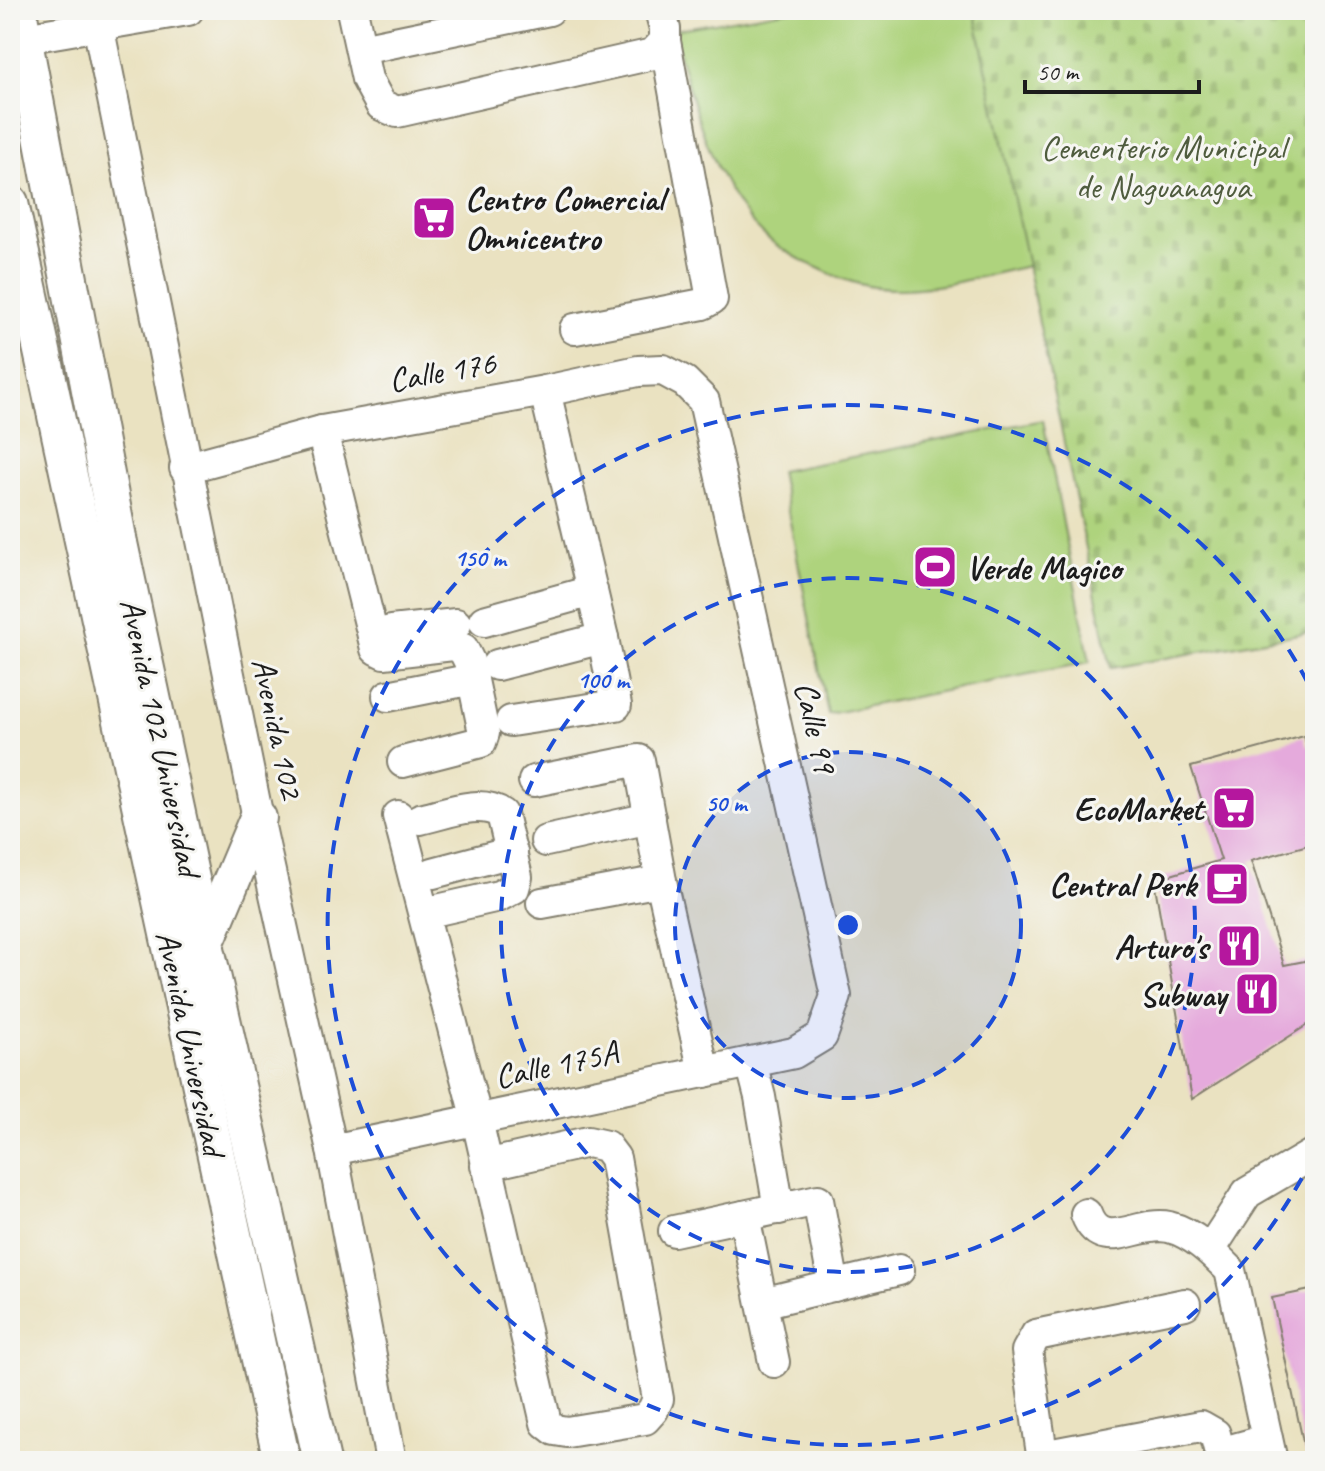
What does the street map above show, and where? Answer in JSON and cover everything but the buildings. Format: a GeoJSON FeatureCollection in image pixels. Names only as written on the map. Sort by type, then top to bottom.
{"type":"FeatureCollection","features":[{"type":"Feature","properties":{"kind":"main road","name":"Avenida 102 Universidad"},"geometry":{"type":"LineString","coordinates":[[17,26],[119,543],[205,944],[322,1461]]}},
{"type":"Feature","properties":{"kind":"main road","name":"Avenida Universidad"},"geometry":{"type":"LineString","coordinates":[[10,203],[282,1461]]}},
{"type":"Feature","properties":{"kind":"main road"},"geometry":{"type":"LineString","coordinates":[[205,944],[258,818]]}},
{"type":"Feature","properties":{"kind":"street"},"geometry":{"type":"LineString","coordinates":[[17,26],[188,10]]}},
{"type":"Feature","properties":{"kind":"street"},"geometry":{"type":"LineString","coordinates":[[352,10],[367,79],[381,105],[397,112],[653,54],[665,41]]}},
{"type":"Feature","properties":{"kind":"street"},"geometry":{"type":"LineString","coordinates":[[361,49],[549,10]]}},
{"type":"Feature","properties":{"kind":"street"},"geometry":{"type":"LineString","coordinates":[[575,329],[703,304],[712,299],[660,10]]}},
{"type":"Feature","properties":{"kind":"street","name":"Avenida 102"},"geometry":{"type":"LineString","coordinates":[[96,18],[185,468],[332,1150],[391,1461]]}},
{"type":"Feature","properties":{"kind":"street","name":"Calle 176"},"geometry":{"type":"LineString","coordinates":[[185,468],[322,431],[638,371],[663,370],[685,382],[704,401]]}},
{"type":"Feature","properties":{"kind":"street"},"geometry":{"type":"LineString","coordinates":[[511,721],[616,705],[545,391]]}},
{"type":"Feature","properties":{"kind":"street","name":"Calle 99"},"geometry":{"type":"LineString","coordinates":[[704,401],[836,996],[822,1036],[794,1053]]}},
{"type":"Feature","properties":{"kind":"street"},"geometry":{"type":"LineString","coordinates":[[322,431],[376,649],[384,653],[453,645],[463,649],[469,661],[485,672]]}},
{"type":"Feature","properties":{"kind":"street"},"geometry":{"type":"LineString","coordinates":[[373,636],[391,631],[470,623],[592,591]]}},
{"type":"Feature","properties":{"kind":"street"},"geometry":{"type":"LineString","coordinates":[[388,696],[603,638]]}},
{"type":"Feature","properties":{"kind":"street"},"geometry":{"type":"LineString","coordinates":[[403,762],[481,742],[484,733],[485,672]]}},
{"type":"Feature","properties":{"kind":"street"},"geometry":{"type":"LineString","coordinates":[[534,781],[639,760],[661,881],[704,1072]]}},
{"type":"Feature","properties":{"kind":"street"},"geometry":{"type":"LineString","coordinates":[[424,913],[499,896],[514,888],[517,877],[502,814],[482,806],[409,818],[424,913],[477,1120],[486,1165],[546,1423],[555,1430],[567,1432],[645,1419],[658,1399],[615,1158],[606,1146],[588,1142],[486,1165]]}},
{"type":"Feature","properties":{"kind":"street"},"geometry":{"type":"LineString","coordinates":[[546,841],[650,818]]}},
{"type":"Feature","properties":{"kind":"street"},"geometry":{"type":"LineString","coordinates":[[433,873],[512,852]]}},
{"type":"Feature","properties":{"kind":"street"},"geometry":{"type":"LineString","coordinates":[[542,903],[661,881]]}},
{"type":"Feature","properties":{"kind":"street","name":"Calle 175A"},"geometry":{"type":"LineString","coordinates":[[332,1150],[794,1053]]}},
{"type":"Feature","properties":{"kind":"street"},"geometry":{"type":"LineString","coordinates":[[751,1062],[779,1209]]}},
{"type":"Feature","properties":{"kind":"street"},"geometry":{"type":"LineString","coordinates":[[1185,1304],[1036,1335],[1027,1351],[1043,1458],[1201,1426],[1215,1434],[1221,1457],[1270,1450],[1220,1260],[1247,1193],[1315,1153]]}},
{"type":"Feature","properties":{"kind":"street"},"geometry":{"type":"LineString","coordinates":[[674,1231],[818,1200],[834,1286]]}},
{"type":"Feature","properties":{"kind":"street"},"geometry":{"type":"LineString","coordinates":[[1086,1214],[1091,1227],[1100,1234],[1111,1235],[1155,1226],[1170,1227],[1220,1260]]}},
{"type":"Feature","properties":{"kind":"street"},"geometry":{"type":"LineString","coordinates":[[744,1216],[774,1362]]}},
{"type":"Feature","properties":{"kind":"street"},"geometry":{"type":"LineString","coordinates":[[762,1303],[899,1270]]}},
{"type":"Feature","properties":{"kind":"green space"},"geometry":{"type":"Polygon","coordinates":[[[790,10],[974,10],[1028,266],[934,286],[881,288],[829,273],[790,254],[763,234],[745,215],[730,192],[705,139],[673,30],[790,10]]]}},
{"type":"Feature","properties":{"kind":"green space","name":"Cementerio Municipal de Naguanagua"},"geometry":{"type":"Polygon","coordinates":[[[974,10],[1315,10],[1315,631],[1111,668],[974,10]]]}},
{"type":"Feature","properties":{"kind":"green space","name":"Verde Magico"},"geometry":{"type":"Polygon","coordinates":[[[1043,420],[1090,662],[828,714],[780,471],[1043,420]]]}},
{"type":"Feature","properties":{"kind":"place","name":"Centro Comercial Omnicentro"},"geometry":{"type":"Point","coordinates":[434,218]}},
{"type":"Feature","properties":{"kind":"place","name":"Verde Magico"},"geometry":{"type":"Point","coordinates":[935,567]}},
{"type":"Feature","properties":{"kind":"place","name":"EcoMarket"},"geometry":{"type":"Point","coordinates":[1234,808]}},
{"type":"Feature","properties":{"kind":"place","name":"Central Perk"},"geometry":{"type":"Point","coordinates":[1227,884]}},
{"type":"Feature","properties":{"kind":"place","name":"Arturo's"},"geometry":{"type":"Point","coordinates":[1239,946]}},
{"type":"Feature","properties":{"kind":"place","name":"Subway"},"geometry":{"type":"Point","coordinates":[1257,994]}}]}
